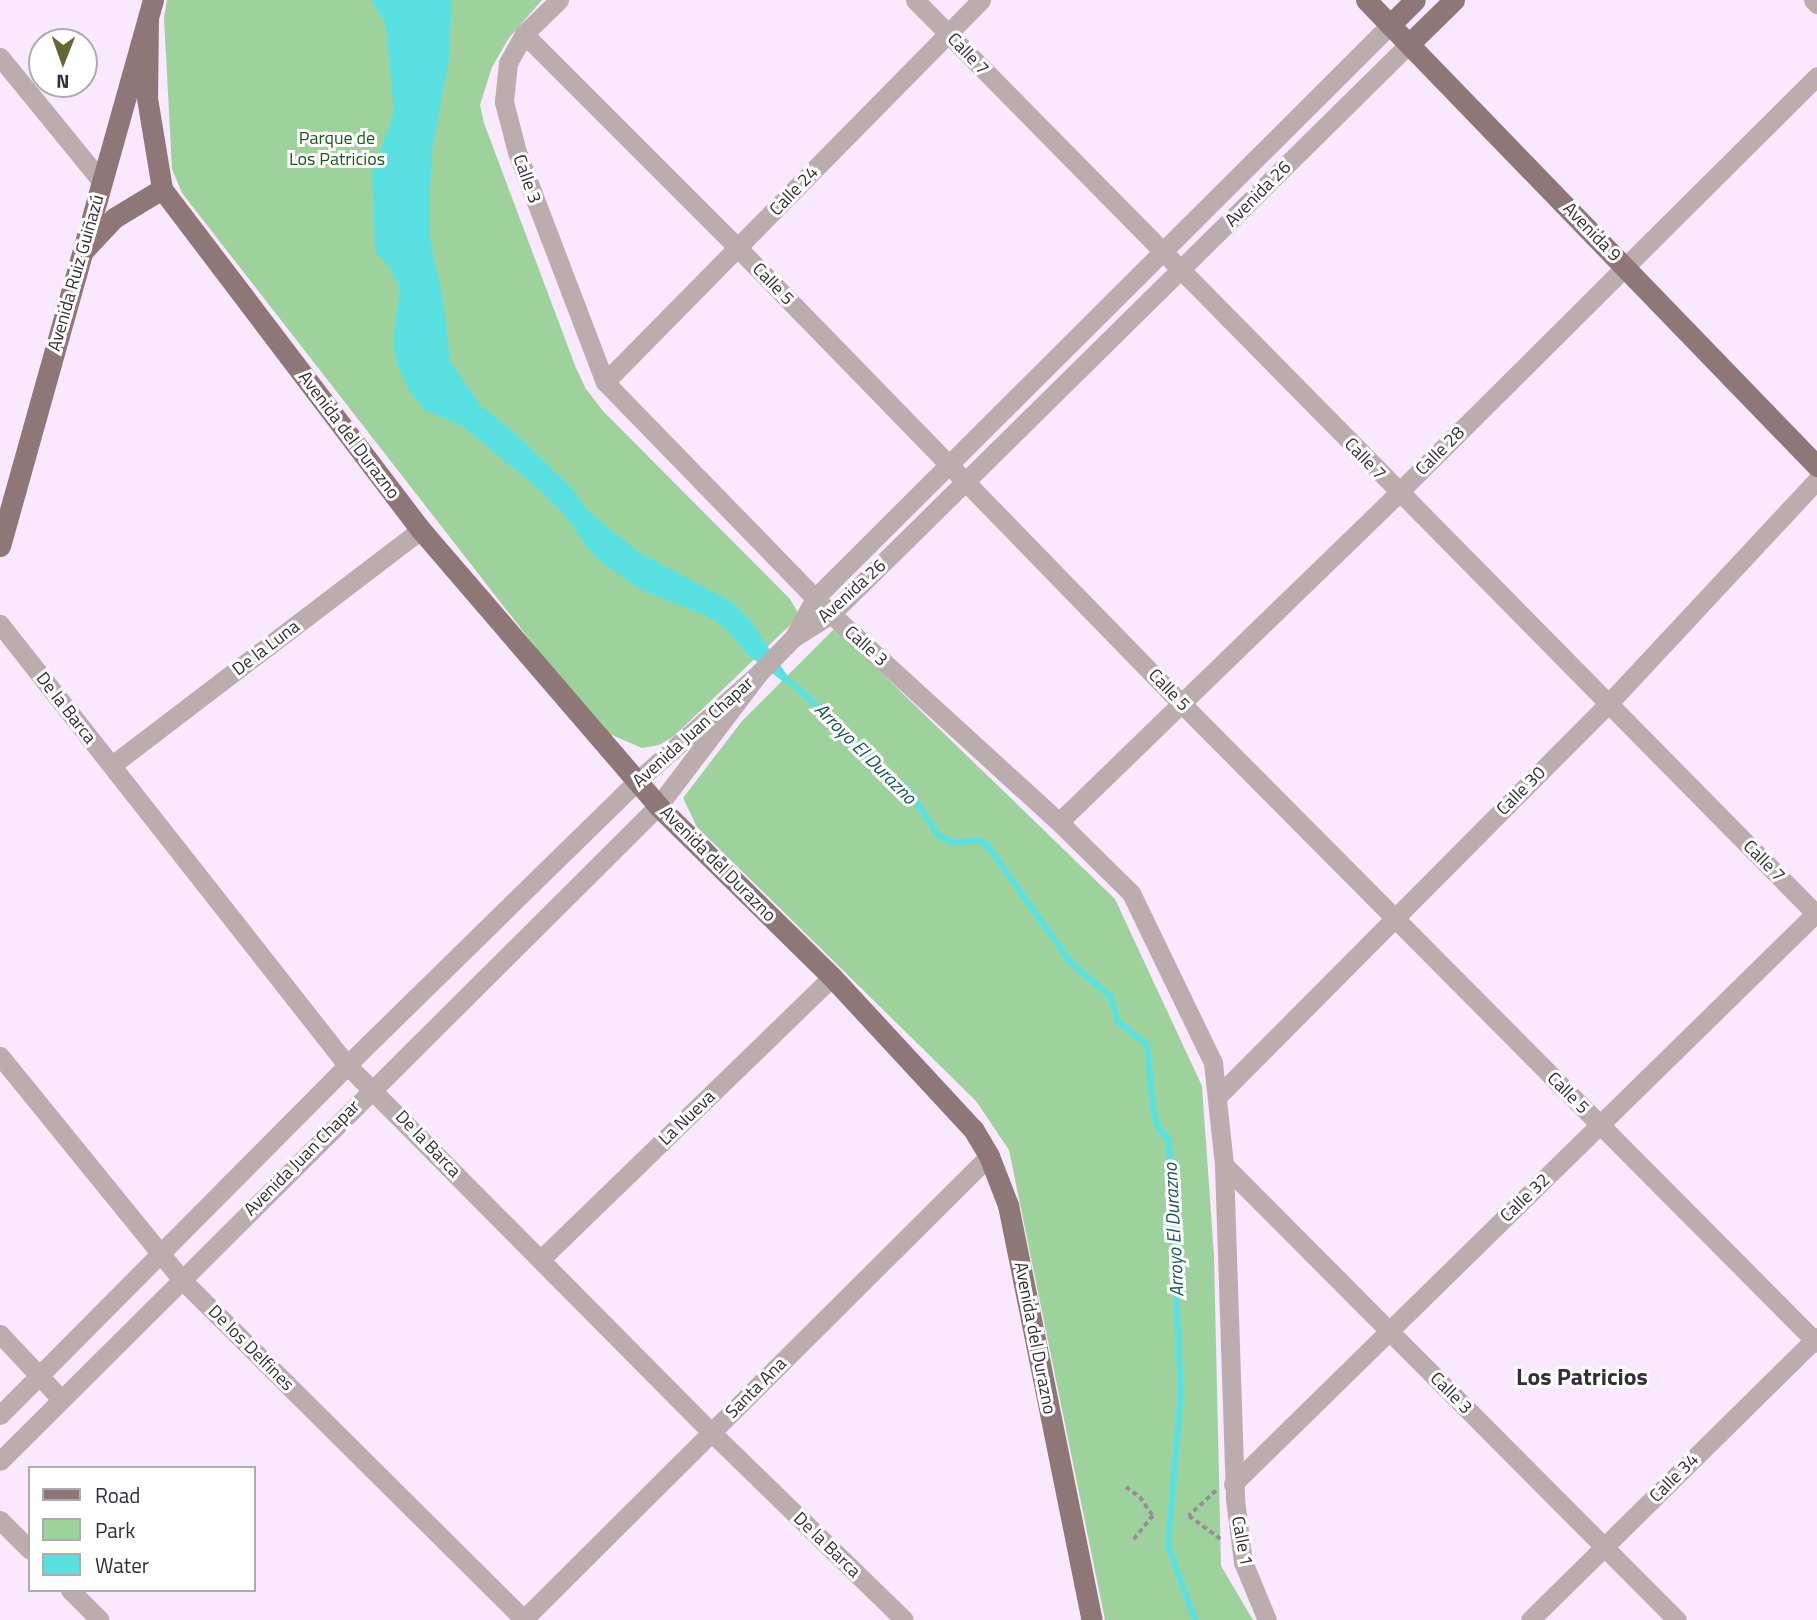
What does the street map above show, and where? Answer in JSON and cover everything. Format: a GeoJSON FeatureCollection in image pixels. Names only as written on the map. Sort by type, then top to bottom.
{"type":"FeatureCollection","features":[{"type":"Feature","properties":{"kind":"main road","name":"Avenida 9"},"geometry":{"type":"LineString","coordinates":[[1366,0],[1817,466]]}},
{"type":"Feature","properties":{"kind":"main road","name":"Avenida 26"},"geometry":{"type":"LineString","coordinates":[[1390,25],[1415,0]]}},
{"type":"Feature","properties":{"kind":"main road","name":"Avenida 26"},"geometry":{"type":"LineString","coordinates":[[1409,44],[1454,0]]}},
{"type":"Feature","properties":{"kind":"main road","name":"Avenida Ruiz Guiñazú"},"geometry":{"type":"LineString","coordinates":[[0,546],[150,9]]}},
{"type":"Feature","properties":{"kind":"main road"},"geometry":{"type":"LineString","coordinates":[[83,251],[114,218],[162,189],[147,98],[150,9]]}},
{"type":"Feature","properties":{"kind":"main road","name":"Avenida del Durazno"},"geometry":{"type":"LineString","coordinates":[[162,189],[421,530],[658,806],[832,977],[973,1129],[989,1156],[1009,1205],[1092,1620]]}},
{"type":"Feature","properties":{"kind":"street"},"geometry":{"type":"LineString","coordinates":[[524,34],[559,0]]}},
{"type":"Feature","properties":{"kind":"street","name":"Calle 7"},"geometry":{"type":"LineString","coordinates":[[915,0],[1398,493],[1816,913]]}},
{"type":"Feature","properties":{"kind":"street","name":"Calle 24"},"geometry":{"type":"LineString","coordinates":[[605,382],[981,0]]}},
{"type":"Feature","properties":{"kind":"street","name":"Avenida 26"},"geometry":{"type":"LineString","coordinates":[[793,638],[815,598],[1390,25]]}},
{"type":"Feature","properties":{"kind":"street","name":"Calle 3"},"geometry":{"type":"LineString","coordinates":[[524,34],[509,62],[503,102],[517,152],[605,382],[831,614],[1059,822],[1131,892],[1213,1063],[1224,1165],[1677,1620]]}},
{"type":"Feature","properties":{"kind":"street","name":"Calle 5"},"geometry":{"type":"LineString","coordinates":[[524,34],[967,481],[1181,703],[1816,1340]]}},
{"type":"Feature","properties":{"kind":"street","name":"Avenida 26"},"geometry":{"type":"LineString","coordinates":[[793,638],[831,614],[1409,44]]}},
{"type":"Feature","properties":{"kind":"street"},"geometry":{"type":"LineString","coordinates":[[0,57],[102,182]]}},
{"type":"Feature","properties":{"kind":"street","name":"Calle 28"},"geometry":{"type":"LineString","coordinates":[[1059,822],[1398,493],[1624,264],[1817,76]]}},
{"type":"Feature","properties":{"kind":"street","name":"Calle 30"},"geometry":{"type":"LineString","coordinates":[[1218,1096],[1608,704],[1817,480]]}},
{"type":"Feature","properties":{"kind":"street","name":"De la Luna"},"geometry":{"type":"LineString","coordinates":[[112,765],[421,530]]}},
{"type":"Feature","properties":{"kind":"street","name":"De la Barca"},"geometry":{"type":"LineString","coordinates":[[0,624],[347,1065],[373,1088],[711,1432],[904,1620]]}},
{"type":"Feature","properties":{"kind":"street"},"geometry":{"type":"LineString","coordinates":[[759,673],[793,638]]}},
{"type":"Feature","properties":{"kind":"street","name":"Avenida Juan Chapar"},"geometry":{"type":"LineString","coordinates":[[0,1415],[347,1065],[637,781],[759,673]]}},
{"type":"Feature","properties":{"kind":"street","name":"Avenida Juan Chapar"},"geometry":{"type":"LineString","coordinates":[[0,1461],[658,806],[759,673]]}},
{"type":"Feature","properties":{"kind":"street","name":"Calle 32"},"geometry":{"type":"LineString","coordinates":[[1234,1486],[1816,913]]}},
{"type":"Feature","properties":{"kind":"street","name":"La Nueva"},"geometry":{"type":"LineString","coordinates":[[541,1259],[832,977]]}},
{"type":"Feature","properties":{"kind":"street","name":"De los Delfines"},"geometry":{"type":"LineString","coordinates":[[0,1056],[181,1279],[524,1620]]}},
{"type":"Feature","properties":{"kind":"street","name":"Santa Ana"},"geometry":{"type":"LineString","coordinates":[[524,1620],[989,1156]]}},
{"type":"Feature","properties":{"kind":"street","name":"Calle 1"},"geometry":{"type":"LineString","coordinates":[[1224,1165],[1234,1486],[1242,1555],[1268,1618]]}},
{"type":"Feature","properties":{"kind":"street"},"geometry":{"type":"LineString","coordinates":[[0,1334],[61,1399]]}},
{"type":"Feature","properties":{"kind":"street","name":"Calle 34"},"geometry":{"type":"LineString","coordinates":[[1530,1620],[1816,1340]]}},
{"type":"Feature","properties":{"kind":"street"},"geometry":{"type":"LineString","coordinates":[[0,1520],[28,1548]]}},
{"type":"Feature","properties":{"kind":"street"},"geometry":{"type":"LineString","coordinates":[[72,1592],[100,1620]]}},
{"type":"Feature","properties":{"kind":"path"},"geometry":{"type":"LineString","coordinates":[[1234,1486],[1189,1516],[1242,1555]]}},
{"type":"Feature","properties":{"kind":"path"},"geometry":{"type":"LineString","coordinates":[[1126,1487],[1140,1497],[1153,1516],[1132,1542]]}},
{"type":"Feature","properties":{"kind":"green space","name":"Parque de Los Patricios"},"geometry":{"type":"Polygon","coordinates":[[[167,0],[542,0],[509,38],[492,67],[480,105],[484,123],[576,368],[586,389],[603,411],[790,599],[797,611],[798,617],[673,737],[659,745],[642,748],[600,730],[182,193],[172,169],[164,18],[167,0]]]}},
{"type":"Feature","properties":{"kind":"green space"},"geometry":{"type":"Polygon","coordinates":[[[835,628],[1115,899],[1202,1086],[1214,1256],[1221,1566],[1253,1620],[1105,1620],[1009,1150],[976,1101],[697,827],[683,798],[742,721],[835,628]]]}},
{"type":"Feature","properties":{"kind":"water"},"geometry":{"type":"Polygon","coordinates":[[[371,0],[452,0],[449,59],[432,150],[429,234],[444,305],[450,361],[481,406],[517,435],[572,488],[588,511],[640,553],[732,602],[750,620],[795,687],[785,683],[748,655],[725,628],[706,616],[641,590],[612,570],[593,555],[562,512],[535,486],[462,426],[425,410],[410,392],[397,364],[393,341],[400,288],[388,265],[375,251],[372,173],[394,113],[387,34],[383,20],[371,0]]]}},
{"type":"Feature","properties":{"kind":"waterway","name":"Arroyo El Durazno"},"geometry":{"type":"LineString","coordinates":[[792,683],[911,793],[938,835],[952,842],[981,841],[987,845],[1070,962],[1111,997],[1118,1022],[1147,1045],[1153,1109],[1157,1125],[1169,1141],[1181,1393],[1168,1545],[1195,1620]]}},
{"type":"Feature","properties":{"kind":"district","name":"Los Patricios"},"geometry":{"type":"Point","coordinates":[1582,1377]}}]}
